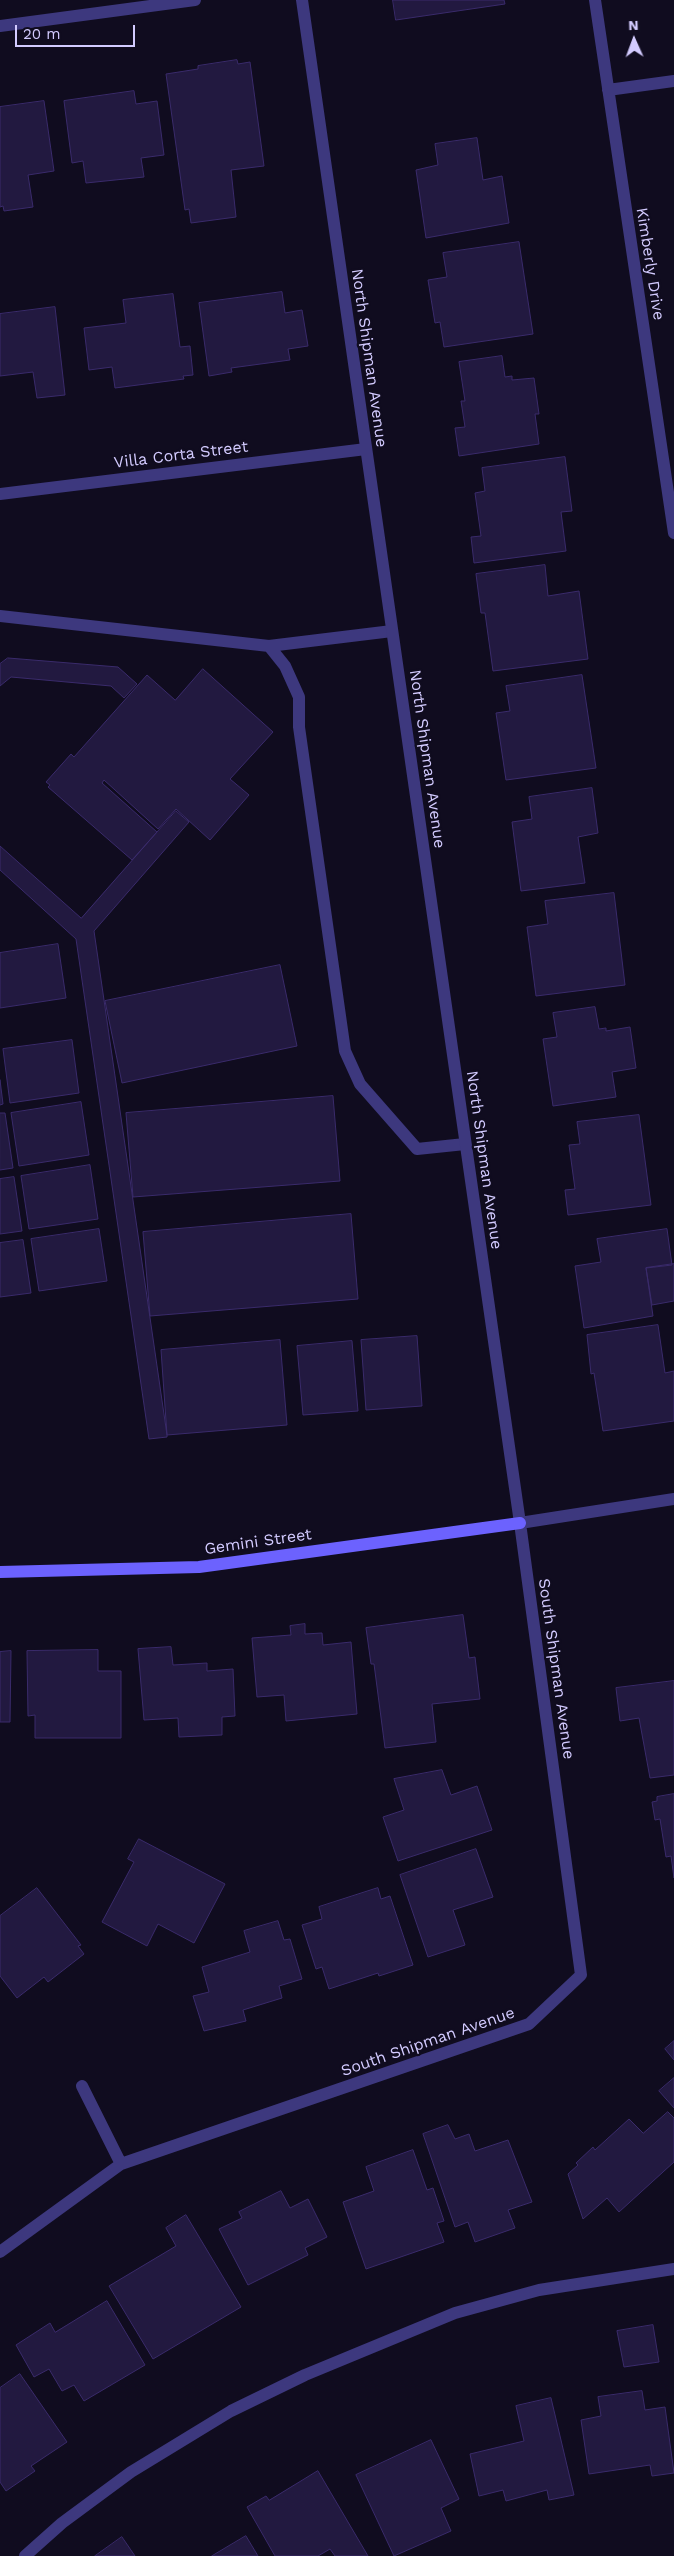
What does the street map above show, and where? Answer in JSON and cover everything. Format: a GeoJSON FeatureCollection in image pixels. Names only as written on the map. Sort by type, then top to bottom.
{"type":"FeatureCollection","features":[{"type":"Feature","properties":{"kind":"street"},"geometry":{"type":"LineString","coordinates":[[0,26],[195,0]]}},
{"type":"Feature","properties":{"kind":"street","name":"North Shipman Avenue"},"geometry":{"type":"LineString","coordinates":[[302,0],[520,1523]]}},
{"type":"Feature","properties":{"kind":"street","name":"Kimberly Drive"},"geometry":{"type":"LineString","coordinates":[[595,0],[674,533]]}},
{"type":"Feature","properties":{"kind":"street"},"geometry":{"type":"LineString","coordinates":[[608,90],[674,80]]}},
{"type":"Feature","properties":{"kind":"street","name":"Villa Corta Street"},"geometry":{"type":"LineString","coordinates":[[0,494],[366,449]]}},
{"type":"Feature","properties":{"kind":"street"},"geometry":{"type":"LineString","coordinates":[[0,616],[269,646],[392,631]]}},
{"type":"Feature","properties":{"kind":"street"},"geometry":{"type":"LineString","coordinates":[[269,646],[285,666],[299,697],[299,727],[345,1051],[360,1084],[417,1149],[465,1144]]}},
{"type":"Feature","properties":{"kind":"street"},"geometry":{"type":"LineString","coordinates":[[520,1523],[674,1498]]}},
{"type":"Feature","properties":{"kind":"street","name":"Gemini Street"},"geometry":{"type":"LineString","coordinates":[[0,1572],[199,1567],[520,1523]]}},
{"type":"Feature","properties":{"kind":"street","name":"South Shipman Avenue"},"geometry":{"type":"LineString","coordinates":[[0,2252],[121,2164],[529,2024],[581,1975],[520,1523]]}},
{"type":"Feature","properties":{"kind":"street"},"geometry":{"type":"LineString","coordinates":[[82,2086],[121,2164]]}},
{"type":"Feature","properties":{"kind":"street"},"geometry":{"type":"LineString","coordinates":[[25,2556],[62,2524],[131,2472],[231,2411],[305,2375],[455,2312],[539,2290],[674,2269]]}},
{"type":"Feature","properties":{"kind":"building"},"geometry":{"type":"Polygon","coordinates":[[[393,0],[504,0],[505,4],[396,20],[393,0]]]}},
{"type":"Feature","properties":{"kind":"building"},"geometry":{"type":"Polygon","coordinates":[[[237,60],[238,64],[250,62],[264,166],[231,170],[236,217],[191,223],[189,209],[185,210],[166,74],[198,69],[198,66],[237,60]]]}},
{"type":"Feature","properties":{"kind":"building"},"geometry":{"type":"Polygon","coordinates":[[[134,91],[136,104],[157,101],[164,155],[141,158],[144,177],[86,183],[83,161],[72,163],[64,101],[134,91]]]}},
{"type":"Feature","properties":{"kind":"building"},"geometry":{"type":"Polygon","coordinates":[[[44,101],[54,171],[28,175],[33,207],[4,211],[3,206],[0,207],[0,107],[44,101]]]}},
{"type":"Feature","properties":{"kind":"building"},"geometry":{"type":"Polygon","coordinates":[[[477,138],[483,180],[502,176],[509,223],[426,238],[416,170],[438,165],[435,144],[477,138]]]}},
{"type":"Feature","properties":{"kind":"building"},"geometry":{"type":"Polygon","coordinates":[[[519,242],[533,334],[444,347],[440,322],[435,323],[428,280],[447,277],[443,253],[519,242]]]}},
{"type":"Feature","properties":{"kind":"building"},"geometry":{"type":"Polygon","coordinates":[[[282,292],[285,313],[302,310],[308,346],[288,349],[290,360],[231,368],[232,372],[209,376],[199,303],[282,292]]]}},
{"type":"Feature","properties":{"kind":"building"},"geometry":{"type":"Polygon","coordinates":[[[173,294],[180,347],[190,346],[193,375],[183,376],[184,379],[115,388],[112,367],[89,370],[84,328],[126,323],[123,300],[173,294]]]}},
{"type":"Feature","properties":{"kind":"building"},"geometry":{"type":"Polygon","coordinates":[[[55,307],[65,395],[37,398],[33,372],[0,376],[0,314],[55,307]]]}},
{"type":"Feature","properties":{"kind":"building"},"geometry":{"type":"Polygon","coordinates":[[[502,356],[505,377],[512,376],[512,380],[534,378],[539,414],[535,414],[539,444],[459,456],[455,428],[465,427],[461,401],[465,401],[459,362],[502,356]]]}},
{"type":"Feature","properties":{"kind":"building"},"geometry":{"type":"Polygon","coordinates":[[[565,457],[572,511],[561,512],[566,551],[474,563],[471,537],[481,536],[475,493],[485,491],[482,468],[565,457]]]}},
{"type":"Feature","properties":{"kind":"building"},"geometry":{"type":"Polygon","coordinates":[[[545,565],[548,596],[579,591],[588,659],[493,671],[485,613],[481,613],[476,574],[545,565]]]}},
{"type":"Feature","properties":{"kind":"building"},"geometry":{"type":"Polygon","coordinates":[[[8,658],[118,667],[137,684],[124,698],[111,686],[11,677],[0,686],[0,664],[8,658]]]}},
{"type":"Feature","properties":{"kind":"building"},"geometry":{"type":"Polygon","coordinates":[[[203,669],[273,732],[230,779],[249,795],[210,840],[176,809],[158,829],[104,780],[102,783],[157,832],[132,860],[48,787],[50,785],[46,782],[71,754],[74,757],[147,675],[175,700],[203,669]]]}},
{"type":"Feature","properties":{"kind":"building"},"geometry":{"type":"Polygon","coordinates":[[[582,675],[596,768],[506,780],[496,713],[510,711],[506,686],[582,675]]]}},
{"type":"Feature","properties":{"kind":"building"},"geometry":{"type":"Polygon","coordinates":[[[592,788],[598,833],[578,837],[585,883],[521,891],[512,822],[532,819],[529,797],[592,788]]]}},
{"type":"Feature","properties":{"kind":"building"},"geometry":{"type":"Polygon","coordinates":[[[176,811],[189,822],[94,931],[167,1435],[167,1437],[149,1439],[76,939],[0,870],[0,846],[81,918],[176,811]]]}},
{"type":"Feature","properties":{"kind":"building"},"geometry":{"type":"Polygon","coordinates":[[[614,893],[625,985],[536,996],[527,927],[548,924],[545,901],[614,893]]]}},
{"type":"Feature","properties":{"kind":"building"},"geometry":{"type":"Polygon","coordinates":[[[58,944],[66,998],[0,1008],[0,953],[58,944]]]}},
{"type":"Feature","properties":{"kind":"building"},"geometry":{"type":"Polygon","coordinates":[[[280,965],[297,1046],[122,1083],[105,1001],[280,965]]]}},
{"type":"Feature","properties":{"kind":"building"},"geometry":{"type":"Polygon","coordinates":[[[595,1007],[599,1029],[606,1028],[606,1031],[630,1027],[636,1068],[612,1072],[616,1097],[553,1106],[543,1039],[557,1037],[553,1013],[595,1007]]]}},
{"type":"Feature","properties":{"kind":"building"},"geometry":{"type":"Polygon","coordinates":[[[72,1040],[79,1093],[10,1103],[3,1049],[72,1040]]]}},
{"type":"Feature","properties":{"kind":"building"},"geometry":{"type":"Polygon","coordinates":[[[0,1080],[3,1104],[0,1105],[0,1080]]]}},
{"type":"Feature","properties":{"kind":"building"},"geometry":{"type":"Polygon","coordinates":[[[333,1096],[340,1181],[133,1197],[126,1113],[333,1096]]]}},
{"type":"Feature","properties":{"kind":"building"},"geometry":{"type":"Polygon","coordinates":[[[81,1102],[89,1155],[19,1166],[11,1113],[81,1102]]]}},
{"type":"Feature","properties":{"kind":"building"},"geometry":{"type":"Polygon","coordinates":[[[0,1113],[5,1113],[13,1168],[0,1170],[0,1113]]]}},
{"type":"Feature","properties":{"kind":"building"},"geometry":{"type":"Polygon","coordinates":[[[639,1115],[651,1205],[568,1215],[565,1190],[575,1189],[569,1145],[580,1144],[577,1122],[639,1115]]]}},
{"type":"Feature","properties":{"kind":"building"},"geometry":{"type":"Polygon","coordinates":[[[90,1165],[98,1219],[29,1229],[21,1176],[90,1165]]]}},
{"type":"Feature","properties":{"kind":"building"},"geometry":{"type":"Polygon","coordinates":[[[14,1177],[22,1231],[0,1234],[0,1179],[14,1177]]]}},
{"type":"Feature","properties":{"kind":"building"},"geometry":{"type":"Polygon","coordinates":[[[351,1214],[358,1299],[150,1316],[143,1232],[351,1214]]]}},
{"type":"Feature","properties":{"kind":"building"},"geometry":{"type":"Polygon","coordinates":[[[99,1229],[107,1281],[39,1291],[31,1239],[99,1229]]]}},
{"type":"Feature","properties":{"kind":"building"},"geometry":{"type":"Polygon","coordinates":[[[667,1229],[672,1265],[646,1268],[653,1316],[584,1328],[575,1266],[601,1262],[597,1239],[667,1229]]]}},
{"type":"Feature","properties":{"kind":"building"},"geometry":{"type":"Polygon","coordinates":[[[23,1240],[31,1293],[0,1297],[0,1243],[23,1240]]]}},
{"type":"Feature","properties":{"kind":"building"},"geometry":{"type":"Polygon","coordinates":[[[674,1264],[674,1301],[652,1305],[646,1268],[674,1264]]]}},
{"type":"Feature","properties":{"kind":"building"},"geometry":{"type":"Polygon","coordinates":[[[658,1325],[665,1373],[674,1371],[674,1421],[603,1431],[594,1373],[591,1374],[587,1335],[658,1325]]]}},
{"type":"Feature","properties":{"kind":"building"},"geometry":{"type":"Polygon","coordinates":[[[417,1336],[422,1406],[366,1410],[361,1340],[417,1336]]]}},
{"type":"Feature","properties":{"kind":"building"},"geometry":{"type":"Polygon","coordinates":[[[280,1340],[287,1425],[167,1435],[161,1350],[280,1340]]]}},
{"type":"Feature","properties":{"kind":"building"},"geometry":{"type":"Polygon","coordinates":[[[352,1341],[358,1411],[303,1415],[297,1346],[352,1341]]]}},
{"type":"Feature","properties":{"kind":"building"},"geometry":{"type":"Polygon","coordinates":[[[463,1615],[469,1658],[475,1657],[480,1699],[432,1704],[436,1742],[385,1748],[374,1664],[371,1664],[366,1628],[463,1615]]]}},
{"type":"Feature","properties":{"kind":"building"},"geometry":{"type":"Polygon","coordinates":[[[305,1624],[305,1634],[322,1633],[323,1645],[351,1642],[357,1714],[286,1721],[284,1695],[257,1697],[252,1638],[291,1635],[290,1626],[305,1624]]]}},
{"type":"Feature","properties":{"kind":"building"},"geometry":{"type":"Polygon","coordinates":[[[171,1647],[173,1665],[207,1663],[207,1671],[233,1669],[235,1716],[222,1717],[222,1735],[179,1737],[178,1718],[144,1720],[138,1649],[171,1647]]]}},
{"type":"Feature","properties":{"kind":"building"},"geometry":{"type":"Polygon","coordinates":[[[98,1650],[98,1671],[121,1671],[121,1738],[35,1738],[35,1715],[28,1716],[27,1651],[98,1650]]]}},
{"type":"Feature","properties":{"kind":"building"},"geometry":{"type":"Polygon","coordinates":[[[11,1651],[10,1722],[0,1722],[0,1652],[11,1651]]]}},
{"type":"Feature","properties":{"kind":"building"},"geometry":{"type":"Polygon","coordinates":[[[674,1681],[674,1775],[650,1778],[639,1718],[620,1721],[616,1688],[674,1681]]]}},
{"type":"Feature","properties":{"kind":"building"},"geometry":{"type":"Polygon","coordinates":[[[442,1770],[451,1795],[477,1786],[492,1830],[398,1861],[383,1817],[404,1810],[394,1779],[442,1770]]]}},
{"type":"Feature","properties":{"kind":"building"},"geometry":{"type":"Polygon","coordinates":[[[674,1794],[674,1878],[671,1856],[666,1857],[660,1819],[655,1820],[652,1802],[657,1801],[657,1797],[674,1794]]]}},
{"type":"Feature","properties":{"kind":"building"},"geometry":{"type":"Polygon","coordinates":[[[139,1839],[225,1884],[194,1943],[158,1924],[147,1946],[102,1922],[134,1862],[128,1859],[139,1839]]]}},
{"type":"Feature","properties":{"kind":"building"},"geometry":{"type":"Polygon","coordinates":[[[476,1849],[493,1897],[453,1910],[465,1945],[428,1957],[400,1875],[476,1849]]]}},
{"type":"Feature","properties":{"kind":"building"},"geometry":{"type":"Polygon","coordinates":[[[37,1888],[81,1945],[78,1946],[84,1954],[48,1982],[44,1977],[17,1998],[0,1976],[0,1916],[37,1888]]]}},
{"type":"Feature","properties":{"kind":"building"},"geometry":{"type":"Polygon","coordinates":[[[378,1888],[381,1899],[390,1896],[413,1965],[379,1976],[378,1973],[329,1989],[322,1967],[316,1969],[302,1925],[322,1919],[319,1907],[378,1888]]]}},
{"type":"Feature","properties":{"kind":"building"},"geometry":{"type":"Polygon","coordinates":[[[278,1921],[284,1940],[290,1939],[302,1979],[279,1986],[282,1998],[243,2010],[246,2021],[204,2031],[193,1996],[209,1992],[202,1967],[250,1952],[244,1931],[278,1921]]]}},
{"type":"Feature","properties":{"kind":"building"},"geometry":{"type":"Polygon","coordinates":[[[674,2041],[674,2060],[665,2049],[674,2041]]]}},
{"type":"Feature","properties":{"kind":"building"},"geometry":{"type":"Polygon","coordinates":[[[674,2078],[674,2108],[659,2091],[674,2078]]]}},
{"type":"Feature","properties":{"kind":"building"},"geometry":{"type":"Polygon","coordinates":[[[668,2112],[674,2118],[674,2162],[619,2212],[607,2198],[583,2219],[568,2174],[578,2165],[576,2163],[593,2147],[595,2150],[629,2119],[643,2133],[668,2112]]]}},
{"type":"Feature","properties":{"kind":"building"},"geometry":{"type":"Polygon","coordinates":[[[448,2125],[455,2139],[469,2134],[475,2151],[508,2140],[532,2202],[508,2210],[515,2228],[475,2242],[468,2222],[455,2227],[423,2134],[448,2125]]]}},
{"type":"Feature","properties":{"kind":"building"},"geometry":{"type":"Polygon","coordinates":[[[413,2150],[427,2190],[433,2188],[444,2221],[437,2223],[444,2242],[366,2269],[343,2202],[374,2191],[366,2167],[413,2150]]]}},
{"type":"Feature","properties":{"kind":"building"},"geometry":{"type":"Polygon","coordinates":[[[281,2191],[290,2208],[308,2199],[327,2237],[305,2248],[308,2255],[248,2285],[219,2229],[242,2218],[239,2212],[281,2191]]]}},
{"type":"Feature","properties":{"kind":"building"},"geometry":{"type":"Polygon","coordinates":[[[186,2215],[241,2307],[153,2359],[109,2286],[176,2246],[166,2228],[186,2215]]]}},
{"type":"Feature","properties":{"kind":"building"},"geometry":{"type":"Polygon","coordinates":[[[107,2301],[145,2365],[84,2401],[74,2385],[62,2391],[49,2369],[34,2377],[16,2345],[50,2323],[55,2332],[107,2301]]]}},
{"type":"Feature","properties":{"kind":"building"},"geometry":{"type":"Polygon","coordinates":[[[653,2325],[659,2362],[624,2367],[617,2331],[653,2325]]]}},
{"type":"Feature","properties":{"kind":"building"},"geometry":{"type":"Polygon","coordinates":[[[20,2374],[67,2442],[31,2466],[35,2471],[6,2491],[0,2482],[0,2388],[20,2374]]]}},
{"type":"Feature","properties":{"kind":"building"},"geometry":{"type":"Polygon","coordinates":[[[642,2391],[645,2410],[665,2407],[674,2473],[652,2476],[650,2465],[589,2474],[581,2420],[601,2416],[598,2397],[642,2391]]]}},
{"type":"Feature","properties":{"kind":"building"},"geometry":{"type":"Polygon","coordinates":[[[551,2398],[574,2495],[549,2500],[547,2490],[506,2501],[503,2490],[479,2496],[470,2454],[524,2441],[516,2406],[551,2398]]]}},
{"type":"Feature","properties":{"kind":"building"},"geometry":{"type":"Polygon","coordinates":[[[431,2440],[459,2499],[441,2508],[451,2531],[394,2556],[356,2475],[431,2440]]]}},
{"type":"Feature","properties":{"kind":"building"},"geometry":{"type":"Polygon","coordinates":[[[318,2471],[368,2556],[335,2556],[330,2549],[318,2556],[275,2556],[247,2507],[266,2496],[269,2500],[318,2471]]]}},
{"type":"Feature","properties":{"kind":"building"},"geometry":{"type":"Polygon","coordinates":[[[246,2536],[258,2556],[212,2556],[246,2536]]]}},
{"type":"Feature","properties":{"kind":"building"},"geometry":{"type":"Polygon","coordinates":[[[122,2537],[135,2556],[95,2556],[122,2537]]]}}]}
